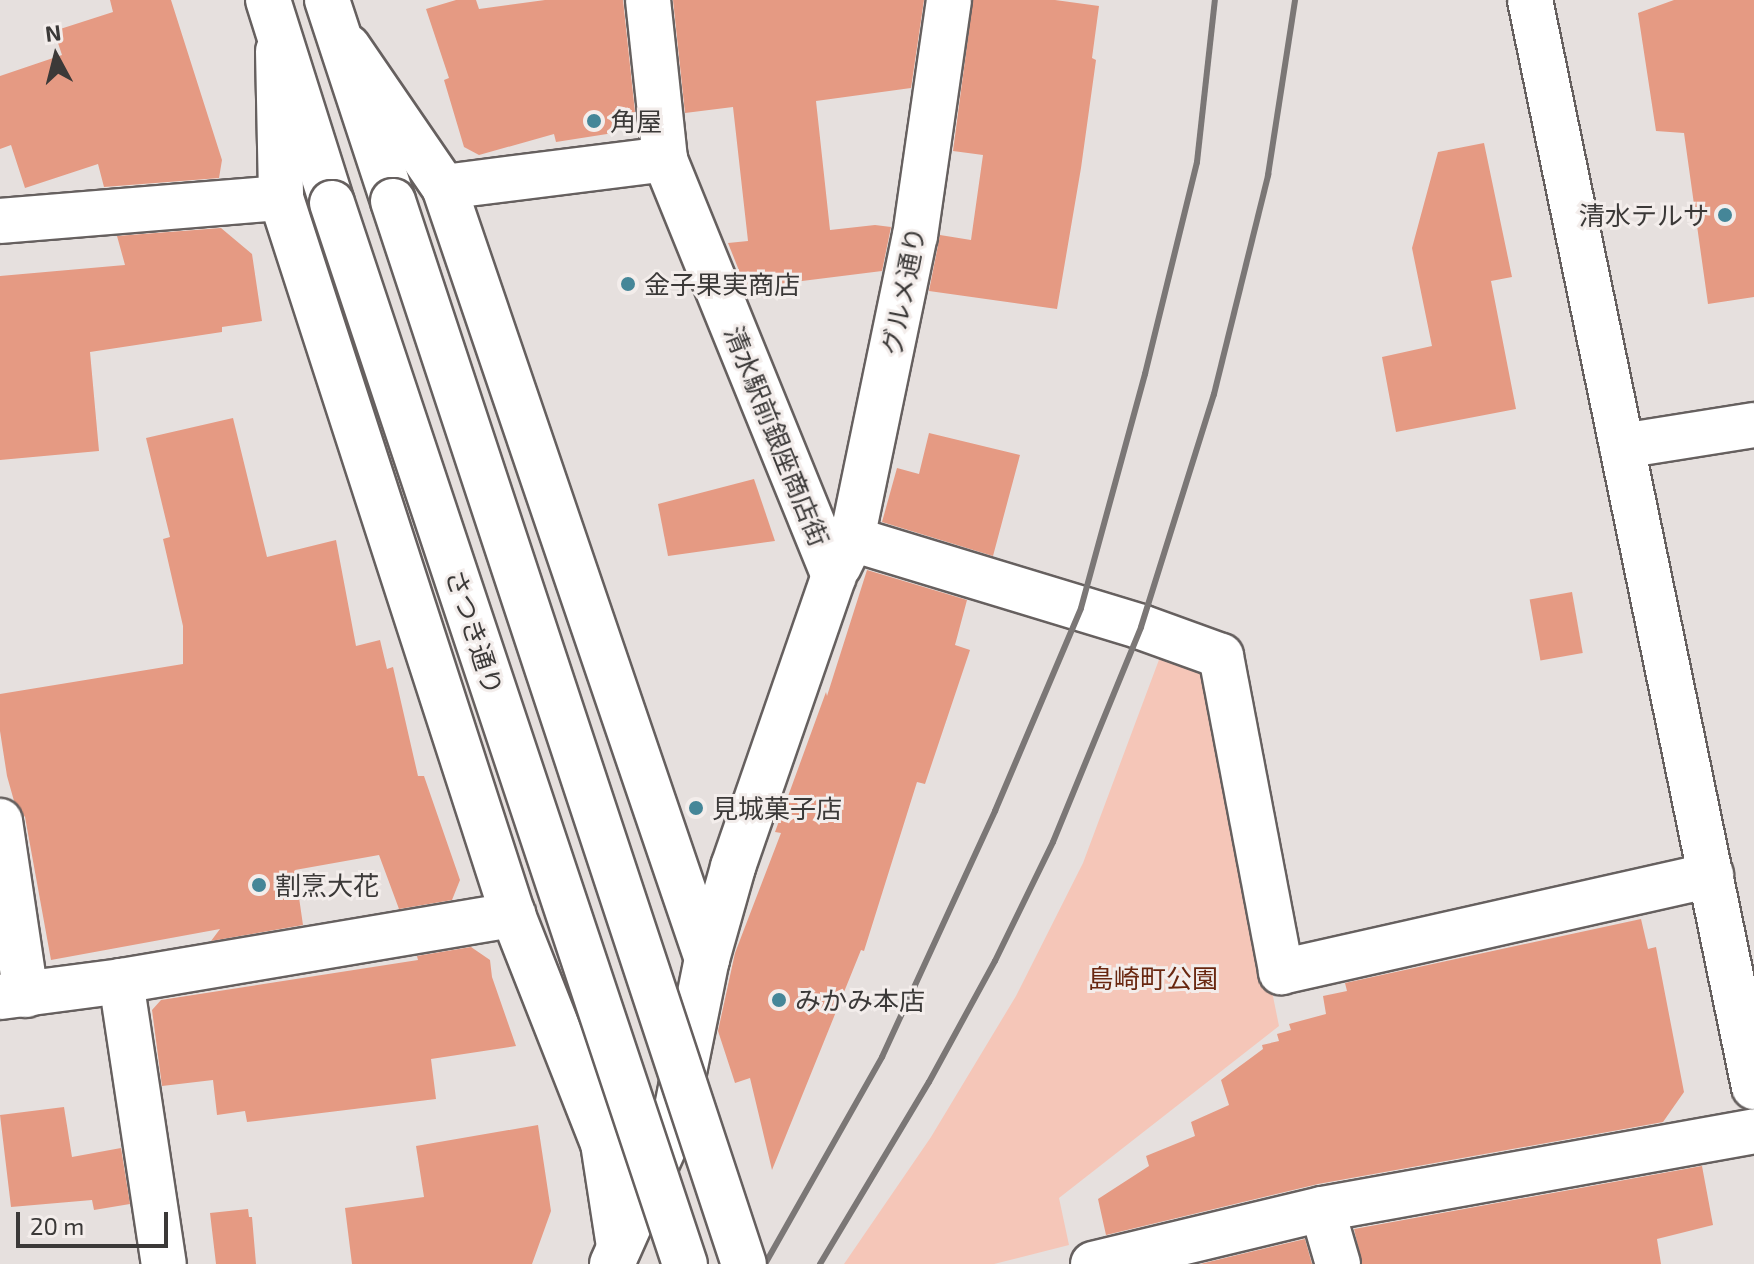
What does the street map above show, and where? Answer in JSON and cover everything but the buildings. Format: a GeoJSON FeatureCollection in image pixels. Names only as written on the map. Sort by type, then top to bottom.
{"type":"FeatureCollection","features":[{"type":"Feature","properties":{"kind":"main road","name":"清水駅前銀座商店街"},"geometry":{"type":"LineString","coordinates":[[616,1255],[673,1127],[707,959],[733,867],[843,558],[665,159],[648,0]]}},
{"type":"Feature","properties":{"kind":"main road","name":"グルメ通り"},"geometry":{"type":"LineString","coordinates":[[843,558],[915,236],[949,0]]}},
{"type":"Feature","properties":{"kind":"main road"},"geometry":{"type":"LineString","coordinates":[[1530,0],[1753,1076]]}},
{"type":"Feature","properties":{"kind":"main road"},"geometry":{"type":"LineString","coordinates":[[273,14],[281,198],[513,915],[603,1143],[616,1255]]}},
{"type":"Feature","properties":{"kind":"main road","name":"さつき通り"},"geometry":{"type":"LineString","coordinates":[[273,14],[332,203],[685,1264]]}},
{"type":"Feature","properties":{"kind":"main road"},"geometry":{"type":"LineString","coordinates":[[332,14],[444,187],[707,959]]}},
{"type":"Feature","properties":{"kind":"main road"},"geometry":{"type":"LineString","coordinates":[[332,14],[744,1264]]}},
{"type":"Feature","properties":{"kind":"main road"},"geometry":{"type":"LineString","coordinates":[[444,187],[665,159]]}},
{"type":"Feature","properties":{"kind":"main road"},"geometry":{"type":"LineString","coordinates":[[0,221],[281,198]]}},
{"type":"Feature","properties":{"kind":"main road"},"geometry":{"type":"LineString","coordinates":[[1622,446],[1754,425]]}},
{"type":"Feature","properties":{"kind":"main road"},"geometry":{"type":"LineString","coordinates":[[843,558],[1141,627],[1221,656],[1281,972],[1711,875]]}},
{"type":"Feature","properties":{"kind":"main road"},"geometry":{"type":"LineString","coordinates":[[0,821],[13,996],[121,981],[513,915]]}},
{"type":"Feature","properties":{"kind":"main road"},"geometry":{"type":"LineString","coordinates":[[121,981],[164,1264]]}},
{"type":"Feature","properties":{"kind":"main road"},"geometry":{"type":"LineString","coordinates":[[1093,1264],[1322,1209],[1754,1131]]}},
{"type":"Feature","properties":{"kind":"main road"},"geometry":{"type":"LineString","coordinates":[[1322,1209],[1338,1264]]}},
{"type":"Feature","properties":{"kind":"green space","name":"島崎町公園"},"geometry":{"type":"Polygon","coordinates":[[[1160,657],[1206,666],[1279,1026],[1059,1198],[1069,1245],[994,1264],[844,1264],[931,1137],[1016,996],[1083,863],[1160,657]]]}},
{"type":"Feature","properties":{"kind":"railway"},"geometry":{"type":"LineString","coordinates":[[765,1264],[882,1057],[995,811],[1081,608],[1145,374],[1197,162],[1215,0]]}},
{"type":"Feature","properties":{"kind":"railway"},"geometry":{"type":"LineString","coordinates":[[820,1264],[929,1082],[995,961],[1053,842],[1141,627],[1214,394],[1268,175],[1295,0]]}},
{"type":"Feature","properties":{"kind":"place","name":"角屋"},"geometry":{"type":"Point","coordinates":[594,121]}},
{"type":"Feature","properties":{"kind":"place","name":"清水テルサ"},"geometry":{"type":"Point","coordinates":[1725,215]}},
{"type":"Feature","properties":{"kind":"place","name":"金子果実商店"},"geometry":{"type":"Point","coordinates":[628,284]}},
{"type":"Feature","properties":{"kind":"place","name":"見城菓子店"},"geometry":{"type":"Point","coordinates":[696,808]}},
{"type":"Feature","properties":{"kind":"place","name":"割烹大花"},"geometry":{"type":"Point","coordinates":[259,885]}},
{"type":"Feature","properties":{"kind":"place","name":"みかみ本店"},"geometry":{"type":"Point","coordinates":[779,1000]}}]}
